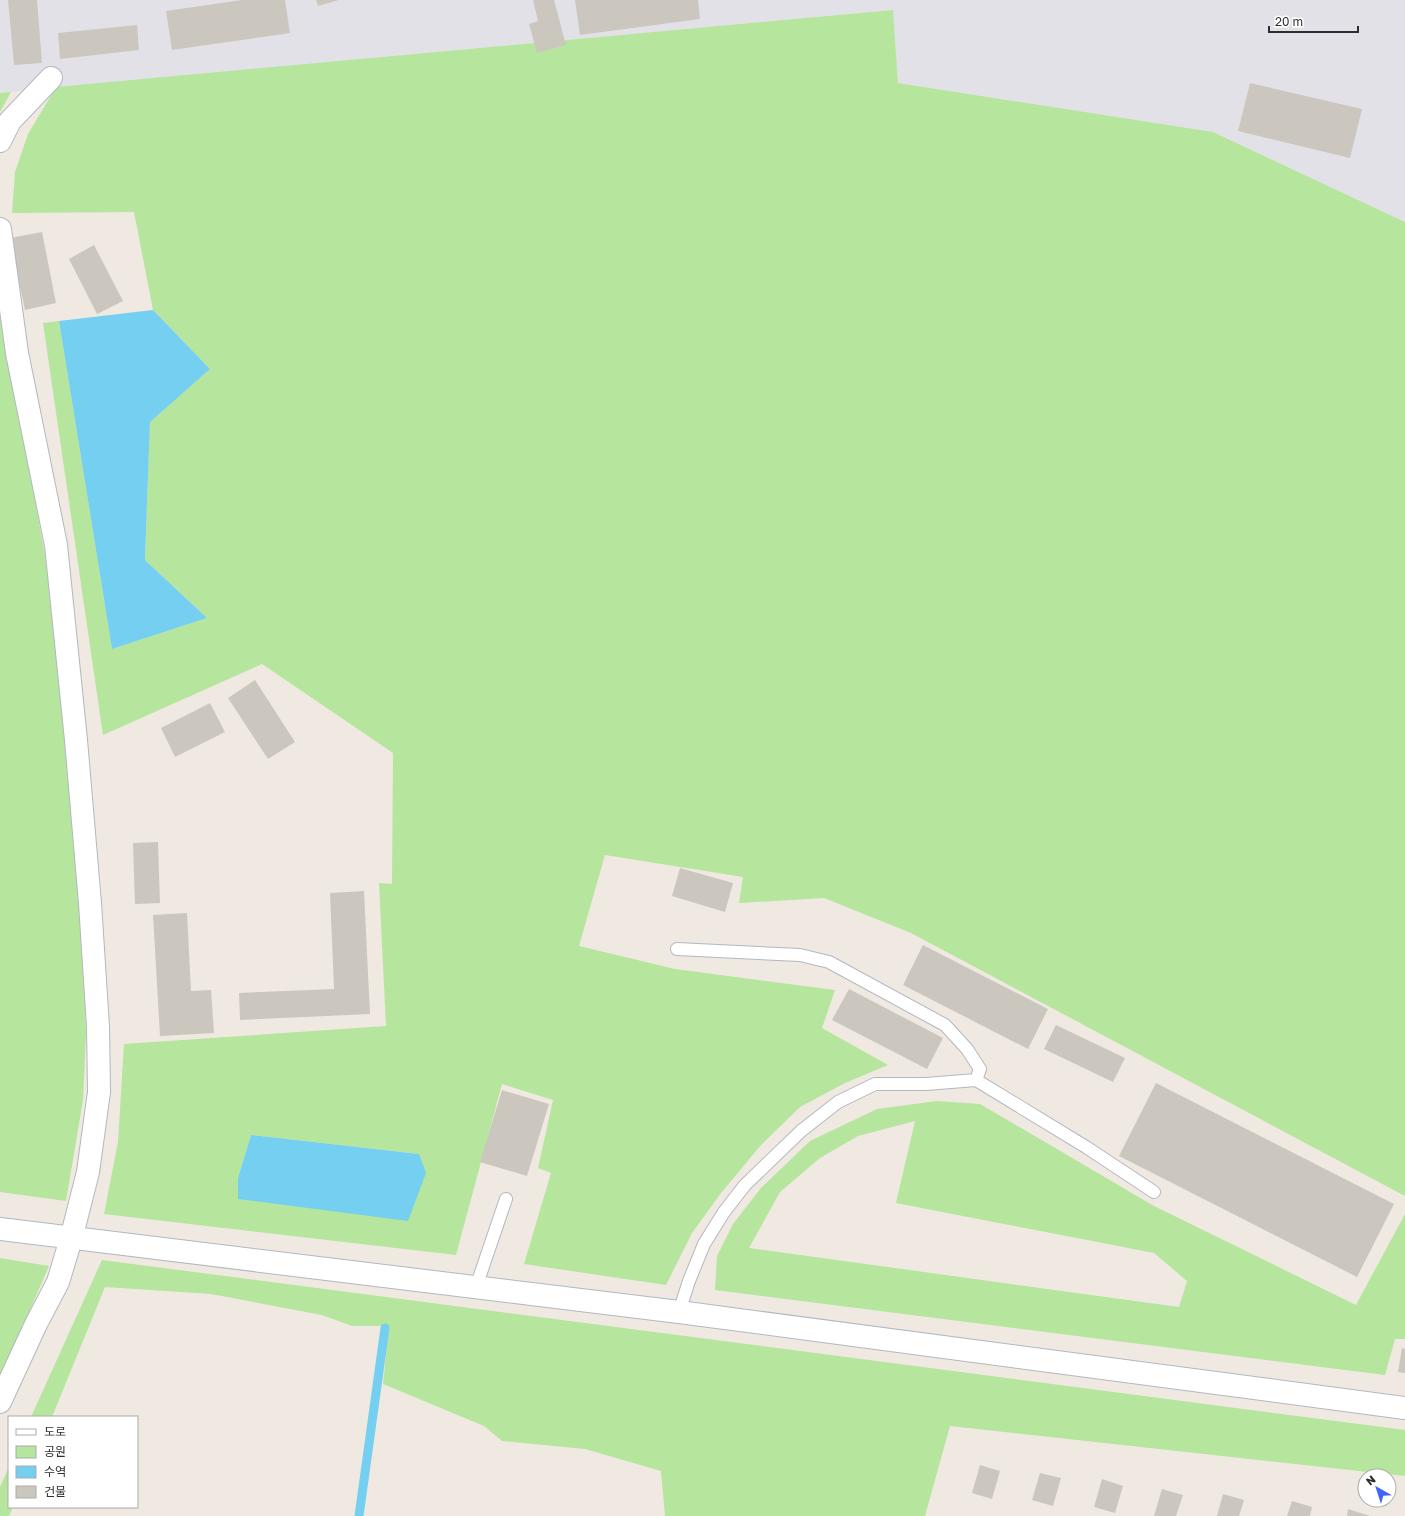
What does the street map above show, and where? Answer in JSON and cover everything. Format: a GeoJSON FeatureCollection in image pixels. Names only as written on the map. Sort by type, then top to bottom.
{"type":"FeatureCollection","features":[{"type":"Feature","properties":{"kind":"street"},"geometry":{"type":"LineString","coordinates":[[0,141],[10,121],[51,78]]}},
{"type":"Feature","properties":{"kind":"street"},"geometry":{"type":"LineString","coordinates":[[0,229],[17,353],[56,545],[76,740],[90,903],[98,1026],[99,1092],[88,1172],[71,1239],[58,1282],[36,1324],[0,1402]]}},
{"type":"Feature","properties":{"kind":"street"},"geometry":{"type":"LineString","coordinates":[[0,1229],[71,1239],[679,1312],[1405,1408]]}},
{"type":"Feature","properties":{"kind":"lane"},"geometry":{"type":"LineString","coordinates":[[677,949],[800,955],[829,962],[945,1025],[968,1049],[980,1069],[976,1080]]}},
{"type":"Feature","properties":{"kind":"lane"},"geometry":{"type":"LineString","coordinates":[[679,1312],[689,1280],[704,1244],[724,1212],[745,1185],[801,1131],[838,1102],[874,1084],[926,1084],[976,1080],[1086,1147],[1154,1192]]}},
{"type":"Feature","properties":{"kind":"lane"},"geometry":{"type":"LineString","coordinates":[[476,1287],[506,1199]]}},
{"type":"Feature","properties":{"kind":"shaded area"},"geometry":{"type":"Polygon","coordinates":[[[0,0],[1405,0],[1405,222],[1213,132],[898,83],[893,10],[0,93],[0,0]]]}},
{"type":"Feature","properties":{"kind":"green space"},"geometry":{"type":"Polygon","coordinates":[[[893,10],[898,83],[1213,132],[1405,222],[1405,1196],[911,933],[824,898],[739,903],[743,877],[605,855],[579,946],[675,969],[835,990],[822,1028],[888,1065],[845,1083],[800,1107],[761,1145],[721,1193],[692,1233],[666,1285],[524,1264],[551,1173],[538,1168],[553,1100],[502,1084],[456,1255],[104,1214],[118,1142],[124,1044],[386,1026],[379,883],[392,884],[393,753],[262,664],[103,735],[43,323],[59,321],[112,649],[207,618],[145,560],[150,421],[210,369],[153,310],[134,212],[12,213],[15,172],[28,134],[56,87],[893,10]],[[251,1135],[238,1178],[419,1154],[251,1135]]]}},
{"type":"Feature","properties":{"kind":"green space"},"geometry":{"type":"Polygon","coordinates":[[[11,92],[0,112],[0,93],[11,92]]]}},
{"type":"Feature","properties":{"kind":"green space"},"geometry":{"type":"Polygon","coordinates":[[[0,294],[9,360],[45,555],[69,755],[81,908],[86,1034],[83,1100],[66,1201],[0,1192],[0,294]]]}},
{"type":"Feature","properties":{"kind":"green space"},"geometry":{"type":"Polygon","coordinates":[[[937,1101],[980,1104],[1154,1206],[1356,1305],[1405,1214],[1405,1339],[1395,1339],[1385,1375],[715,1290],[717,1256],[733,1224],[761,1188],[810,1141],[877,1109],[937,1101]],[[915,1121],[858,1136],[820,1158],[780,1192],[749,1248],[1179,1307],[1187,1281],[1154,1253],[896,1203],[915,1121]]]}},
{"type":"Feature","properties":{"kind":"green space"},"geometry":{"type":"Polygon","coordinates":[[[0,1258],[49,1266],[0,1379],[0,1258]]]}},
{"type":"Feature","properties":{"kind":"green space"},"geometry":{"type":"Polygon","coordinates":[[[102,1260],[1405,1430],[1405,1476],[1397,1475],[1397,1468],[1357,1468],[1357,1471],[950,1426],[925,1516],[665,1516],[661,1471],[585,1449],[502,1441],[484,1426],[383,1384],[389,1326],[352,1326],[322,1315],[211,1294],[105,1287],[52,1416],[31,1416],[102,1260]]]}},
{"type":"Feature","properties":{"kind":"green space"},"geometry":{"type":"Polygon","coordinates":[[[8,1469],[8,1508],[13,1508],[9,1516],[0,1516],[0,1487],[8,1469]]]}},
{"type":"Feature","properties":{"kind":"water"},"geometry":{"type":"Polygon","coordinates":[[[153,310],[210,369],[150,422],[145,560],[207,618],[112,649],[59,321],[153,310]]]}},
{"type":"Feature","properties":{"kind":"water"},"geometry":{"type":"Polygon","coordinates":[[[251,1135],[419,1154],[426,1173],[408,1221],[238,1199],[238,1178],[251,1135]]]}},
{"type":"Feature","properties":{"kind":"building"},"geometry":{"type":"Polygon","coordinates":[[[8,0],[37,0],[42,63],[14,65],[8,0]]]}},
{"type":"Feature","properties":{"kind":"building"},"geometry":{"type":"Polygon","coordinates":[[[242,0],[285,0],[290,33],[172,50],[166,11],[242,0]]]}},
{"type":"Feature","properties":{"kind":"building"},"geometry":{"type":"Polygon","coordinates":[[[316,0],[339,0],[318,6],[316,0]]]}},
{"type":"Feature","properties":{"kind":"building"},"geometry":{"type":"Polygon","coordinates":[[[533,0],[554,0],[566,45],[537,53],[529,24],[538,21],[533,0]]]}},
{"type":"Feature","properties":{"kind":"building"},"geometry":{"type":"Polygon","coordinates":[[[575,0],[698,0],[700,19],[580,35],[575,0]]]}},
{"type":"Feature","properties":{"kind":"building"},"geometry":{"type":"Polygon","coordinates":[[[137,25],[139,50],[60,59],[58,33],[137,25]]]}},
{"type":"Feature","properties":{"kind":"building"},"geometry":{"type":"Polygon","coordinates":[[[1250,83],[1362,109],[1350,158],[1238,131],[1250,83]]]}},
{"type":"Feature","properties":{"kind":"building"},"geometry":{"type":"Polygon","coordinates":[[[42,232],[56,303],[25,310],[10,238],[42,232]]]}},
{"type":"Feature","properties":{"kind":"building"},"geometry":{"type":"Polygon","coordinates":[[[94,245],[123,301],[97,314],[69,259],[94,245]]]}},
{"type":"Feature","properties":{"kind":"building"},"geometry":{"type":"Polygon","coordinates":[[[255,680],[295,742],[268,759],[228,698],[255,680]]]}},
{"type":"Feature","properties":{"kind":"building"},"geometry":{"type":"Polygon","coordinates":[[[210,703],[225,732],[175,757],[161,728],[210,703]]]}},
{"type":"Feature","properties":{"kind":"building"},"geometry":{"type":"Polygon","coordinates":[[[158,842],[160,903],[135,904],[133,843],[158,842]]]}},
{"type":"Feature","properties":{"kind":"building"},"geometry":{"type":"Polygon","coordinates":[[[680,868],[733,883],[725,912],[672,896],[680,868]]]}},
{"type":"Feature","properties":{"kind":"building"},"geometry":{"type":"Polygon","coordinates":[[[364,891],[370,1014],[240,1020],[239,993],[334,989],[330,893],[364,891]]]}},
{"type":"Feature","properties":{"kind":"building"},"geometry":{"type":"Polygon","coordinates":[[[187,913],[191,991],[211,990],[214,1033],[160,1036],[153,915],[187,913]]]}},
{"type":"Feature","properties":{"kind":"building"},"geometry":{"type":"Polygon","coordinates":[[[923,945],[1048,1009],[1028,1049],[903,985],[923,945]]]}},
{"type":"Feature","properties":{"kind":"building"},"geometry":{"type":"Polygon","coordinates":[[[849,989],[943,1038],[927,1069],[832,1020],[849,989]]]}},
{"type":"Feature","properties":{"kind":"building"},"geometry":{"type":"Polygon","coordinates":[[[1056,1025],[1125,1058],[1113,1082],[1044,1049],[1056,1025]]]}},
{"type":"Feature","properties":{"kind":"building"},"geometry":{"type":"Polygon","coordinates":[[[1156,1083],[1394,1204],[1357,1277],[1119,1156],[1156,1083]]]}},
{"type":"Feature","properties":{"kind":"building"},"geometry":{"type":"Polygon","coordinates":[[[502,1090],[549,1104],[527,1176],[480,1162],[502,1090]]]}},
{"type":"Feature","properties":{"kind":"building"},"geometry":{"type":"Polygon","coordinates":[[[1402,1348],[1405,1349],[1405,1373],[1398,1372],[1402,1348]]]}},
{"type":"Feature","properties":{"kind":"building"},"geometry":{"type":"Polygon","coordinates":[[[980,1465],[1000,1471],[992,1499],[972,1493],[980,1465]]]}},
{"type":"Feature","properties":{"kind":"building"},"geometry":{"type":"Polygon","coordinates":[[[1040,1473],[1061,1478],[1053,1506],[1032,1500],[1040,1473]]]}},
{"type":"Feature","properties":{"kind":"building"},"geometry":{"type":"Polygon","coordinates":[[[1102,1479],[1123,1486],[1115,1513],[1094,1507],[1102,1479]]]}},
{"type":"Feature","properties":{"kind":"building"},"geometry":{"type":"Polygon","coordinates":[[[1162,1489],[1183,1495],[1176,1516],[1154,1516],[1162,1489]]]}},
{"type":"Feature","properties":{"kind":"building"},"geometry":{"type":"Polygon","coordinates":[[[1223,1494],[1244,1500],[1239,1516],[1217,1516],[1223,1494]]]}},
{"type":"Feature","properties":{"kind":"building"},"geometry":{"type":"Polygon","coordinates":[[[1292,1501],[1312,1507],[1310,1516],[1287,1516],[1292,1501]]]}},
{"type":"Feature","properties":{"kind":"building"},"geometry":{"type":"Polygon","coordinates":[[[1348,1509],[1370,1516],[1347,1516],[1348,1509]]]}},
{"type":"Feature","properties":{"kind":"waterway"},"geometry":{"type":"LineString","coordinates":[[359,1516],[385,1328]]}}]}
